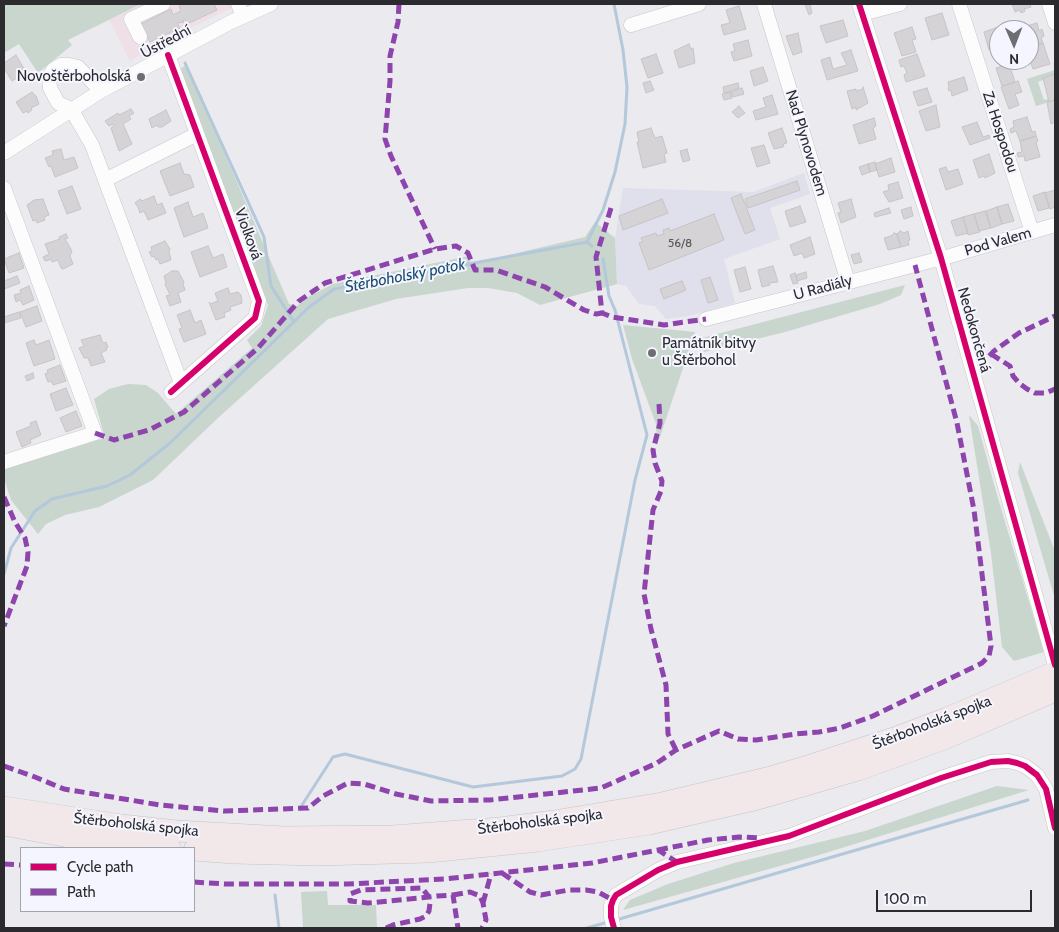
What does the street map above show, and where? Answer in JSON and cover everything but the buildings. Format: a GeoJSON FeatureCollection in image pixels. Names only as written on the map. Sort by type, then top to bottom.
{"type":"FeatureCollection","features":[{"type":"Feature","properties":{"kind":"highway","name":"Štěrboholská spojka"},"geometry":{"type":"LineString","coordinates":[[4,807],[122,825],[176,831],[284,837],[393,836],[491,829],[554,821],[609,813],[686,798],[817,764],[938,722],[1055,672]]}},
{"type":"Feature","properties":{"kind":"highway","name":"Štěrboholská spojka"},"geometry":{"type":"LineString","coordinates":[[195,850],[318,855],[428,852],[538,842],[649,824],[758,799],[858,770],[944,739],[1055,691]]}},
{"type":"Feature","properties":{"kind":"highway","name":"Štěrboholská spojka"},"geometry":{"type":"LineString","coordinates":[[4,825],[69,836],[162,847]]}},
{"type":"Feature","properties":{"kind":"street"},"geometry":{"type":"LineString","coordinates":[[140,37],[131,19],[163,4]]}},
{"type":"Feature","properties":{"kind":"street","name":"Ústřední"},"geometry":{"type":"LineString","coordinates":[[4,152],[101,91],[168,56],[241,10],[271,4]]}},
{"type":"Feature","properties":{"kind":"street"},"geometry":{"type":"LineString","coordinates":[[631,25],[699,4]]}},
{"type":"Feature","properties":{"kind":"street","name":"Nad Plynovodem"},"geometry":{"type":"LineString","coordinates":[[764,4],[848,282]]}},
{"type":"Feature","properties":{"kind":"street"},"geometry":{"type":"LineString","coordinates":[[861,9],[900,4]]}},
{"type":"Feature","properties":{"kind":"street","name":"Za Hospodou"},"geometry":{"type":"LineString","coordinates":[[959,4],[1032,232]]}},
{"type":"Feature","properties":{"kind":"street"},"geometry":{"type":"LineString","coordinates":[[1049,4],[1055,23]]}},
{"type":"Feature","properties":{"kind":"street","name":"Nedokončená"},"geometry":{"type":"LineString","coordinates":[[861,9],[941,258],[1055,665]]}},
{"type":"Feature","properties":{"kind":"street","name":"Violková"},"geometry":{"type":"LineString","coordinates":[[71,109],[92,145],[176,387],[255,318],[259,301],[168,56]]}},
{"type":"Feature","properties":{"kind":"street"},"geometry":{"type":"LineString","coordinates":[[71,109],[58,103],[53,96],[49,77],[53,70],[69,65],[78,67],[101,91]]}},
{"type":"Feature","properties":{"kind":"street"},"geometry":{"type":"LineString","coordinates":[[105,180],[197,134]]}},
{"type":"Feature","properties":{"kind":"street"},"geometry":{"type":"LineString","coordinates":[[4,188],[95,433],[4,462]]}},
{"type":"Feature","properties":{"kind":"street","name":"Pod Valem"},"geometry":{"type":"LineString","coordinates":[[941,258],[1055,225]]}},
{"type":"Feature","properties":{"kind":"street","name":"U Radiály"},"geometry":{"type":"LineString","coordinates":[[706,319],[941,258]]}},
{"type":"Feature","properties":{"kind":"street"},"geometry":{"type":"LineString","coordinates":[[613,923],[611,906],[616,895],[658,870],[677,862],[788,836],[942,778],[992,762],[1008,761],[1017,763],[1025,766],[1037,775],[1046,789],[1055,828]]}},
{"type":"Feature","properties":{"kind":"shaded area"},"geometry":{"type":"Polygon","coordinates":[[[4,4],[141,4],[68,40],[72,45],[38,73],[19,44],[4,53],[4,4]]]}},
{"type":"Feature","properties":{"kind":"shaded area"},"geometry":{"type":"Polygon","coordinates":[[[141,4],[240,4],[174,36],[130,61],[109,19],[141,4]]]}},
{"type":"Feature","properties":{"kind":"shaded area"},"geometry":{"type":"Polygon","coordinates":[[[187,65],[289,304],[297,306],[308,297],[333,284],[469,256],[471,264],[585,237],[595,222],[615,238],[617,284],[540,305],[517,293],[488,288],[468,288],[396,299],[328,319],[219,417],[153,480],[99,507],[65,515],[46,524],[38,534],[11,500],[4,478],[4,469],[105,438],[94,399],[109,389],[128,384],[146,385],[158,393],[176,414],[252,348],[247,340],[261,326],[268,305],[180,69],[187,65]]]}},
{"type":"Feature","properties":{"kind":"shaded area"},"geometry":{"type":"Polygon","coordinates":[[[1055,70],[1055,75],[1038,82],[1044,100],[1048,99],[1049,102],[1036,106],[1027,79],[1055,70]]]}},
{"type":"Feature","properties":{"kind":"shaded area"},"geometry":{"type":"Polygon","coordinates":[[[804,173],[810,194],[770,208],[780,239],[724,259],[735,303],[689,316],[666,319],[655,306],[639,304],[626,286],[617,284],[615,238],[623,188],[753,192],[804,173]]]}},
{"type":"Feature","properties":{"kind":"shaded area"},"geometry":{"type":"Polygon","coordinates":[[[905,285],[901,295],[880,304],[785,332],[704,352],[701,345],[702,338],[905,285]]]}},
{"type":"Feature","properties":{"kind":"shaded area"},"geometry":{"type":"Polygon","coordinates":[[[623,325],[695,332],[657,446],[656,424],[632,359],[623,325]]]}},
{"type":"Feature","properties":{"kind":"shaded area"},"geometry":{"type":"Polygon","coordinates":[[[969,415],[978,426],[1044,652],[1014,661],[1002,647],[991,553],[969,415]]]}},
{"type":"Feature","properties":{"kind":"shaded area"},"geometry":{"type":"Polygon","coordinates":[[[1020,462],[1055,551],[1055,599],[1018,473],[1020,462]]]}},
{"type":"Feature","properties":{"kind":"shaded area"},"geometry":{"type":"Polygon","coordinates":[[[997,786],[1029,790],[819,855],[623,910],[630,900],[668,884],[734,863],[865,831],[997,786]]]}},
{"type":"Feature","properties":{"kind":"shaded area"},"geometry":{"type":"Polygon","coordinates":[[[327,891],[328,905],[376,905],[377,928],[303,928],[301,892],[327,891]]]}},
{"type":"Feature","properties":{"kind":"waterway","name":"Štěrboholský potok"},"geometry":{"type":"LineString","coordinates":[[4,574],[11,548],[35,511],[52,499],[107,486],[130,475],[170,443],[308,308],[334,289],[587,242],[603,210],[615,172],[625,124],[627,87],[623,50],[614,4]]}},
{"type":"Feature","properties":{"kind":"waterway"},"geometry":{"type":"LineString","coordinates":[[185,63],[264,237],[271,286],[294,322]]}},
{"type":"Feature","properties":{"kind":"waterway","name":"Štěrboholský potok"},"geometry":{"type":"LineString","coordinates":[[587,242],[592,246]]}},
{"type":"Feature","properties":{"kind":"waterway"},"geometry":{"type":"LineString","coordinates":[[302,805],[333,757],[345,754],[473,787],[562,776],[575,769],[581,759],[635,480],[647,435],[615,310],[609,296],[603,259]]}},
{"type":"Feature","properties":{"kind":"waterway"},"geometry":{"type":"LineString","coordinates":[[616,920],[1028,800]]}},
{"type":"Feature","properties":{"kind":"waterway"},"geometry":{"type":"LineString","coordinates":[[275,895],[279,928]]}},
{"type":"Feature","properties":{"kind":"waterway"},"geometry":{"type":"LineString","coordinates":[[587,928],[608,922]]}},
{"type":"Feature","properties":{"kind":"marked path"},"geometry":{"type":"LineString","coordinates":[[399,4],[398,22],[390,56],[390,81],[385,139],[391,156],[435,249]]}},
{"type":"Feature","properties":{"kind":"marked path"},"geometry":{"type":"LineString","coordinates":[[611,208],[596,257],[602,313],[612,317],[664,325],[706,319]]}},
{"type":"Feature","properties":{"kind":"marked path"},"geometry":{"type":"LineString","coordinates":[[95,433],[114,440],[149,430],[184,412],[258,348],[299,301],[325,283],[435,249],[456,246],[468,253],[475,270],[496,270],[545,287],[584,310],[596,314],[602,313]]}},
{"type":"Feature","properties":{"kind":"marked path"},"geometry":{"type":"LineString","coordinates":[[4,766],[64,789],[160,805],[224,811],[308,808],[323,796],[348,783],[364,784],[396,794],[431,801],[490,800],[601,788],[657,763],[676,750],[719,731],[738,739],[756,740],[840,728],[873,716],[982,663],[989,656],[991,646],[974,510],[957,423],[915,265]]}},
{"type":"Feature","properties":{"kind":"marked path"},"geometry":{"type":"LineString","coordinates":[[979,367],[994,351],[1019,333],[1055,316]]}},
{"type":"Feature","properties":{"kind":"marked path"},"geometry":{"type":"LineString","coordinates":[[991,354],[1010,366],[1013,376],[1027,389],[1035,393],[1046,393],[1055,389]]}},
{"type":"Feature","properties":{"kind":"marked path"},"geometry":{"type":"LineString","coordinates":[[659,404],[660,423],[653,450],[655,463],[662,481],[661,491],[653,510],[644,594],[666,685],[668,734],[676,750]]}},
{"type":"Feature","properties":{"kind":"marked path"},"geometry":{"type":"LineString","coordinates":[[4,497],[15,522],[25,538],[28,552],[27,566],[4,626]]}},
{"type":"Feature","properties":{"kind":"marked path"},"geometry":{"type":"LineString","coordinates":[[658,850],[708,840],[739,837],[761,838]]}},
{"type":"Feature","properties":{"kind":"marked path"},"geometry":{"type":"LineString","coordinates":[[195,882],[225,884],[347,884],[445,879],[592,863],[658,850],[677,862]]}},
{"type":"Feature","properties":{"kind":"marked path"},"geometry":{"type":"LineString","coordinates":[[4,864],[20,865]]}},
{"type":"Feature","properties":{"kind":"marked path"},"geometry":{"type":"LineString","coordinates":[[502,873],[530,892],[541,895],[569,890],[586,890],[598,892],[613,900]]}},
{"type":"Feature","properties":{"kind":"marked path"},"geometry":{"type":"LineString","coordinates":[[483,903],[491,874]]}},
{"type":"Feature","properties":{"kind":"marked path"},"geometry":{"type":"LineString","coordinates":[[386,928],[426,916],[430,903],[429,897],[422,888],[361,890],[350,894],[350,901],[368,903],[429,897],[437,896],[453,895],[458,928]]}},
{"type":"Feature","properties":{"kind":"marked path"},"geometry":{"type":"LineString","coordinates":[[453,895],[470,892],[480,896],[486,920],[482,928]]}},
{"type":"Feature","properties":{"kind":"cycle path"},"geometry":{"type":"LineString","coordinates":[[859,4],[941,258],[1055,665]]}},
{"type":"Feature","properties":{"kind":"cycle path"},"geometry":{"type":"LineString","coordinates":[[168,55],[259,301],[255,318],[171,392]]}},
{"type":"Feature","properties":{"kind":"cycle path"},"geometry":{"type":"LineString","coordinates":[[614,928],[611,906],[616,895],[658,870],[677,862],[789,836],[941,778],[991,762],[1008,761],[1017,763],[1025,766],[1037,775],[1046,789],[1055,828]]}},
{"type":"Feature","properties":{"kind":"place","name":"Novoštěrboholská"},"geometry":{"type":"Point","coordinates":[141,77]}},
{"type":"Feature","properties":{"kind":"place","name":"Památník bitvy u Štěrbohol"},"geometry":{"type":"Point","coordinates":[652,353]}}]}
